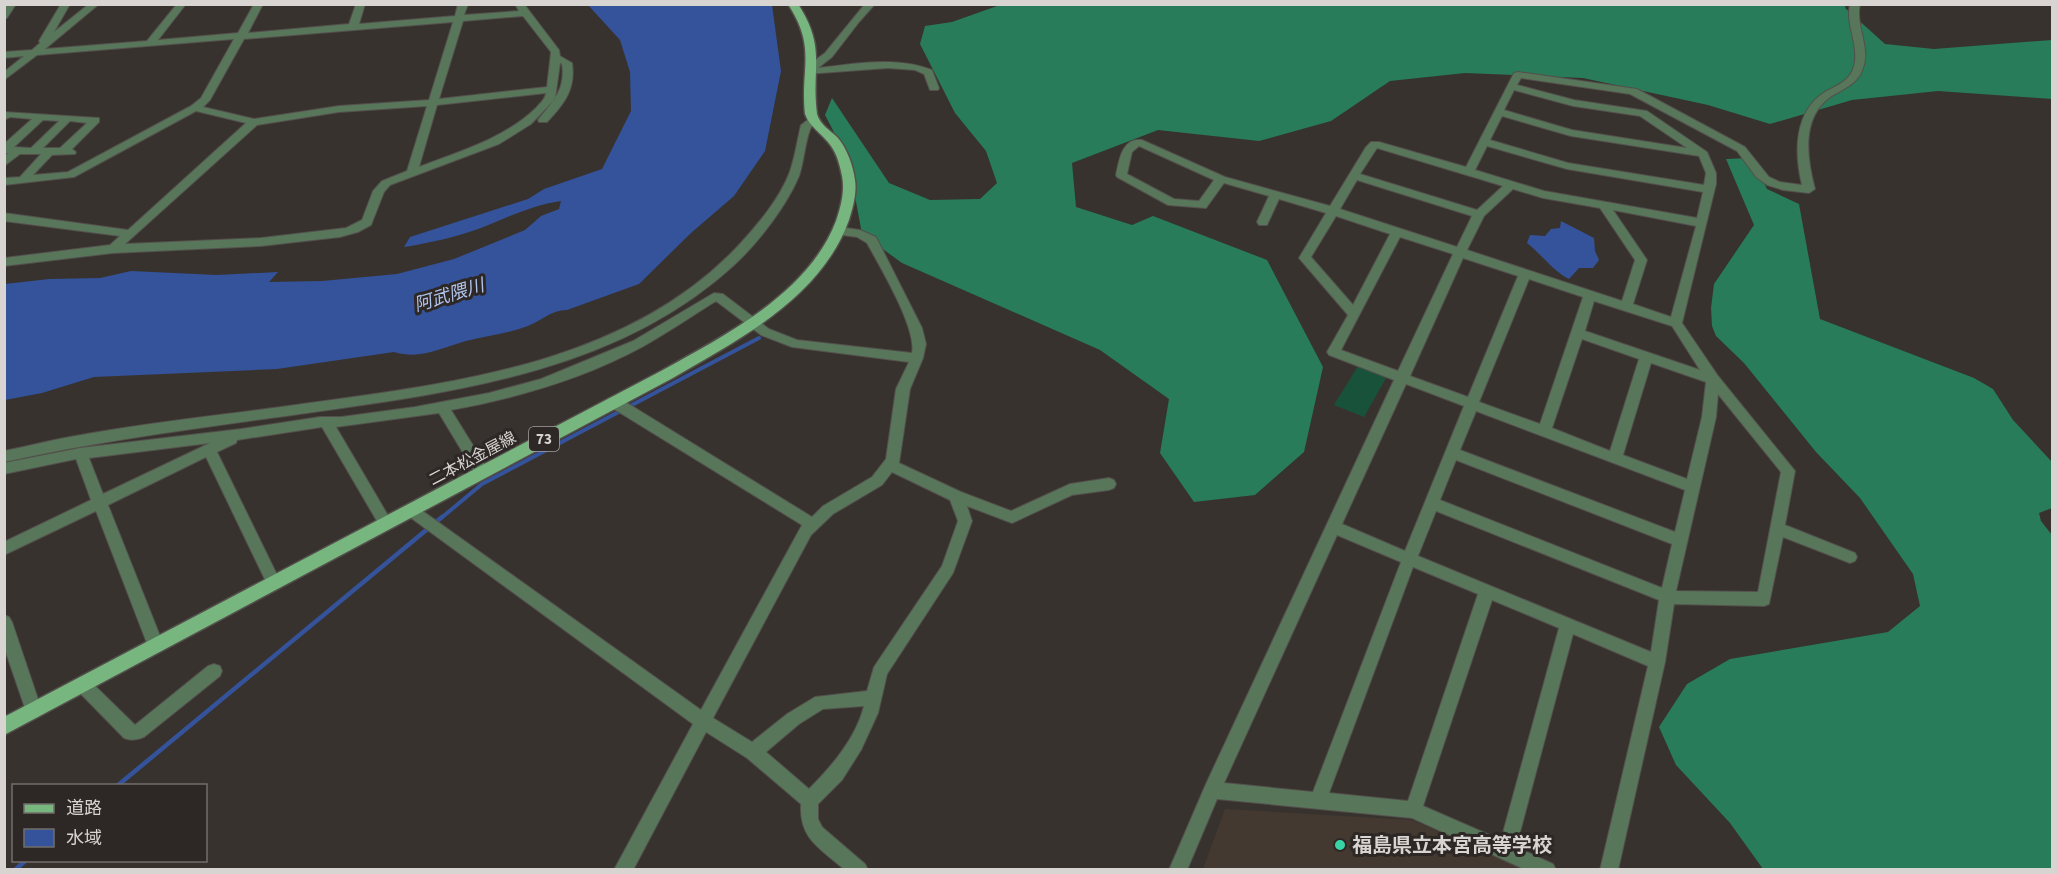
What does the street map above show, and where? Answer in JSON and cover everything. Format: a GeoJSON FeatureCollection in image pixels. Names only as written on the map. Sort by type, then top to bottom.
{"type":"FeatureCollection","features":[{"type":"Feature","properties":{"kind":"main road"},"geometry":{"type":"LineString","coordinates":[[793,4],[808,29],[811,70],[810,101],[813,119]]}},
{"type":"Feature","properties":{"kind":"main road","name":"二本松金屋線"},"geometry":{"type":"LineString","coordinates":[[4,727],[482,472],[621,406],[666,375],[754,322],[794,290],[825,254],[839,231],[848,200],[850,181],[836,144],[813,119]]}},
{"type":"Feature","properties":{"kind":"street"},"geometry":{"type":"LineString","coordinates":[[4,16],[12,4]]}},
{"type":"Feature","properties":{"kind":"street"},"geometry":{"type":"LineString","coordinates":[[45,46],[46,38],[66,4]]}},
{"type":"Feature","properties":{"kind":"street"},"geometry":{"type":"LineString","coordinates":[[4,77],[95,4]]}},
{"type":"Feature","properties":{"kind":"street"},"geometry":{"type":"LineString","coordinates":[[150,43],[182,4]]}},
{"type":"Feature","properties":{"kind":"street"},"geometry":{"type":"LineString","coordinates":[[4,182],[70,175],[195,108],[205,100],[259,4]]}},
{"type":"Feature","properties":{"kind":"street"},"geometry":{"type":"LineString","coordinates":[[353,26],[361,4]]}},
{"type":"Feature","properties":{"kind":"street"},"geometry":{"type":"LineString","coordinates":[[412,172],[431,103],[463,4]]}},
{"type":"Feature","properties":{"kind":"street"},"geometry":{"type":"LineString","coordinates":[[811,70],[825,58],[860,12],[872,4]]}},
{"type":"Feature","properties":{"kind":"street"},"geometry":{"type":"LineString","coordinates":[[1469,172],[1518,75],[1633,91],[1741,149],[1750,157],[1766,180],[1782,186],[1809,189],[1805,163],[1804,124],[1809,113],[1825,96],[1853,79],[1860,64],[1860,50],[1851,21],[1855,4]]}},
{"type":"Feature","properties":{"kind":"street"},"geometry":{"type":"LineString","coordinates":[[4,56],[459,18],[523,9],[555,48],[550,99],[539,112],[513,132],[475,150],[386,183],[379,191],[367,222],[354,229],[262,243],[113,249],[4,262]]}},
{"type":"Feature","properties":{"kind":"street"},"geometry":{"type":"LineString","coordinates":[[379,191],[474,160],[508,143],[543,120],[566,92],[569,81],[567,63],[555,57]]}},
{"type":"Feature","properties":{"kind":"street"},"geometry":{"type":"LineString","coordinates":[[811,70],[860,66],[914,67],[928,72],[934,88]]}},
{"type":"Feature","properties":{"kind":"street"},"geometry":{"type":"LineString","coordinates":[[1511,86],[1573,103],[1643,113],[1703,154],[1711,173],[1709,189],[1676,323]]}},
{"type":"Feature","properties":{"kind":"street"},"geometry":{"type":"LineString","coordinates":[[195,108],[254,122],[339,110],[552,90]]}},
{"type":"Feature","properties":{"kind":"street"},"geometry":{"type":"LineString","coordinates":[[1499,112],[1571,133],[1703,154]]}},
{"type":"Feature","properties":{"kind":"street"},"geometry":{"type":"LineString","coordinates":[[4,117],[8,114],[95,120],[68,152],[4,150]]}},
{"type":"Feature","properties":{"kind":"street"},"geometry":{"type":"LineString","coordinates":[[4,150],[41,116]]}},
{"type":"Feature","properties":{"kind":"street"},"geometry":{"type":"LineString","coordinates":[[34,151],[68,118]]}},
{"type":"Feature","properties":{"kind":"street"},"geometry":{"type":"LineString","coordinates":[[4,457],[91,438],[442,389],[490,380],[572,356],[654,315],[726,265],[755,235],[792,181],[802,149],[806,125],[813,119]]}},
{"type":"Feature","properties":{"kind":"street"},"geometry":{"type":"LineString","coordinates":[[113,249],[254,122]]}},
{"type":"Feature","properties":{"kind":"street"},"geometry":{"type":"LineString","coordinates":[[1221,179],[1202,205],[1172,202],[1121,175],[1126,151],[1138,142],[1221,179],[1333,211],[1676,323],[1713,380],[1788,471],[1764,599],[1667,597],[1432,503]]}},
{"type":"Feature","properties":{"kind":"street"},"geometry":{"type":"LineString","coordinates":[[1484,142],[1568,166],[1709,189]]}},
{"type":"Feature","properties":{"kind":"street"},"geometry":{"type":"LineString","coordinates":[[1354,314],[1305,258],[1371,147],[1375,144],[1543,194],[1702,223]]}},
{"type":"Feature","properties":{"kind":"street"},"geometry":{"type":"LineString","coordinates":[[4,163],[18,150]]}},
{"type":"Feature","properties":{"kind":"street"},"geometry":{"type":"LineString","coordinates":[[23,180],[50,151]]}},
{"type":"Feature","properties":{"kind":"street"},"geometry":{"type":"LineString","coordinates":[[1355,176],[1479,214]]}},
{"type":"Feature","properties":{"kind":"street"},"geometry":{"type":"LineString","coordinates":[[1178,870],[1212,790],[1460,252],[1479,214],[1510,185]]}},
{"type":"Feature","properties":{"kind":"street"},"geometry":{"type":"LineString","coordinates":[[1263,222],[1275,195]]}},
{"type":"Feature","properties":{"kind":"street"},"geometry":{"type":"LineString","coordinates":[[1604,206],[1641,260],[1626,307]]}},
{"type":"Feature","properties":{"kind":"street"},"geometry":{"type":"LineString","coordinates":[[4,217],[130,234]]}},
{"type":"Feature","properties":{"kind":"street"},"geometry":{"type":"LineString","coordinates":[[623,870],[801,539],[812,524],[828,510],[877,481],[890,465],[897,439],[903,389],[917,358],[920,344],[916,328],[872,240],[860,234],[839,231]]}},
{"type":"Feature","properties":{"kind":"street"},"geometry":{"type":"LineString","coordinates":[[1397,232],[1334,352],[1692,487]]}},
{"type":"Feature","properties":{"kind":"street"},"geometry":{"type":"LineString","coordinates":[[1318,800],[1409,559],[1525,273]]}},
{"type":"Feature","properties":{"kind":"street"},"geometry":{"type":"LineString","coordinates":[[1544,431],[1590,294]]}},
{"type":"Feature","properties":{"kind":"street"},"geometry":{"type":"LineString","coordinates":[[4,469],[80,453],[341,422],[442,407],[522,389],[584,368],[637,344],[714,297],[719,297],[775,337],[810,348],[917,358]]}},
{"type":"Feature","properties":{"kind":"street"},"geometry":{"type":"LineString","coordinates":[[1578,333],[1713,380]]}},
{"type":"Feature","properties":{"kind":"street"},"geometry":{"type":"LineString","coordinates":[[1615,458],[1646,357]]}},
{"type":"Feature","properties":{"kind":"street"},"geometry":{"type":"LineString","coordinates":[[1609,870],[1657,662],[1679,540],[1709,417],[1713,380]]}},
{"type":"Feature","properties":{"kind":"street"},"geometry":{"type":"LineString","coordinates":[[621,406],[812,524]]}},
{"type":"Feature","properties":{"kind":"street"},"geometry":{"type":"LineString","coordinates":[[442,407],[482,472]]}},
{"type":"Feature","properties":{"kind":"street"},"geometry":{"type":"LineString","coordinates":[[326,422],[386,524]]}},
{"type":"Feature","properties":{"kind":"street"},"geometry":{"type":"LineString","coordinates":[[4,549],[241,434]]}},
{"type":"Feature","properties":{"kind":"street"},"geometry":{"type":"LineString","coordinates":[[209,450],[274,583]]}},
{"type":"Feature","properties":{"kind":"street"},"geometry":{"type":"LineString","coordinates":[[80,453],[156,646]]}},
{"type":"Feature","properties":{"kind":"street"},"geometry":{"type":"LineString","coordinates":[[1453,453],[1679,540]]}},
{"type":"Feature","properties":{"kind":"street"},"geometry":{"type":"LineString","coordinates":[[890,465],[956,496],[1012,517],[1070,490],[1109,484]]}},
{"type":"Feature","properties":{"kind":"street"},"geometry":{"type":"LineString","coordinates":[[859,870],[816,833],[808,821],[810,800],[836,774],[855,744],[870,713],[880,672],[948,569],[965,521],[956,496]]}},
{"type":"Feature","properties":{"kind":"street"},"geometry":{"type":"LineString","coordinates":[[412,511],[703,721],[753,752],[810,800]]}},
{"type":"Feature","properties":{"kind":"street"},"geometry":{"type":"LineString","coordinates":[[1333,527],[1657,662]]}},
{"type":"Feature","properties":{"kind":"street"},"geometry":{"type":"LineString","coordinates":[[1777,528],[1850,557]]}},
{"type":"Feature","properties":{"kind":"street"},"geometry":{"type":"LineString","coordinates":[[1413,810],[1487,591]]}},
{"type":"Feature","properties":{"kind":"street"},"geometry":{"type":"LineString","coordinates":[[4,622],[34,711]]}},
{"type":"Feature","properties":{"kind":"street"},"geometry":{"type":"LineString","coordinates":[[1507,850],[1567,626]]}},
{"type":"Feature","properties":{"kind":"street"},"geometry":{"type":"LineString","coordinates":[[83,685],[130,734],[138,732],[214,671]]}},
{"type":"Feature","properties":{"kind":"street"},"geometry":{"type":"LineString","coordinates":[[753,752],[793,719],[821,702],[872,698]]}},
{"type":"Feature","properties":{"kind":"street"},"geometry":{"type":"LineString","coordinates":[[1212,790],[1413,810],[1507,850],[1547,870]]}},
{"type":"Feature","properties":{"kind":"shaded area","name":"福島県立本宮高等学校"},"geometry":{"type":"Polygon","coordinates":[[[1225,809],[1412,820],[1523,869],[1203,869],[1225,809]]]}},
{"type":"Feature","properties":{"kind":"green space"},"geometry":{"type":"Polygon","coordinates":[[[1846,4],[1845,8],[1885,44],[1934,49],[2052,40],[2052,99],[1938,91],[1852,100],[1770,124],[1708,105],[1583,78],[1465,73],[1390,81],[1331,121],[1259,141],[1158,130],[1072,163],[1076,207],[1132,225],[1153,216],[1267,260],[1323,367],[1304,452],[1255,495],[1194,502],[1160,453],[1169,399],[1100,350],[902,263],[862,234],[848,159],[825,115],[832,98],[889,183],[930,200],[980,199],[997,183],[986,151],[955,113],[920,44],[925,26],[952,22],[1000,5],[1846,4]]]}},
{"type":"Feature","properties":{"kind":"green space"},"geometry":{"type":"Polygon","coordinates":[[[1751,158],[1767,189],[1799,204],[1820,319],[1974,378],[1993,389],[2013,420],[2052,462],[2052,508],[2039,513],[2041,521],[2052,535],[2052,869],[1763,869],[1730,823],[1676,765],[1659,727],[1687,684],[1730,659],[1888,632],[1920,606],[1913,574],[1860,498],[1816,452],[1744,363],[1716,336],[1712,326],[1711,308],[1714,284],[1754,225],[1726,159],[1751,158]]]}},
{"type":"Feature","properties":{"kind":"green space"},"geometry":{"type":"Polygon","coordinates":[[[1358,366],[1386,378],[1364,417],[1334,405],[1358,366]]]}},
{"type":"Feature","properties":{"kind":"water","name":"阿武隈川"},"geometry":{"type":"Polygon","coordinates":[[[588,5],[772,5],[781,71],[765,151],[734,196],[691,233],[639,284],[550,314],[531,325],[422,354],[394,352],[277,369],[94,377],[42,393],[5,400],[5,284],[49,279],[100,278],[131,271],[217,275],[278,272],[269,282],[322,281],[397,274],[454,259],[525,230],[541,216],[559,209],[561,201],[531,208],[462,234],[404,247],[410,237],[528,199],[544,189],[602,169],[631,111],[630,72],[620,40],[588,5]]]}},
{"type":"Feature","properties":{"kind":"water"},"geometry":{"type":"Polygon","coordinates":[[[1561,221],[1594,238],[1595,251],[1599,260],[1593,268],[1579,268],[1569,279],[1558,272],[1527,243],[1530,235],[1545,236],[1551,229],[1560,228],[1561,221]]]}},
{"type":"Feature","properties":{"kind":"waterway"},"geometry":{"type":"LineString","coordinates":[[440,519],[482,484],[759,338]]}},
{"type":"Feature","properties":{"kind":"waterway"},"geometry":{"type":"LineString","coordinates":[[119,784],[442,517]]}},
{"type":"Feature","properties":{"kind":"waterway"},"geometry":{"type":"LineString","coordinates":[[15,870],[24,862]]}},
{"type":"Feature","properties":{"kind":"place","name":"福島県立本宮高等学校"},"geometry":{"type":"Point","coordinates":[1340,845]}}]}
